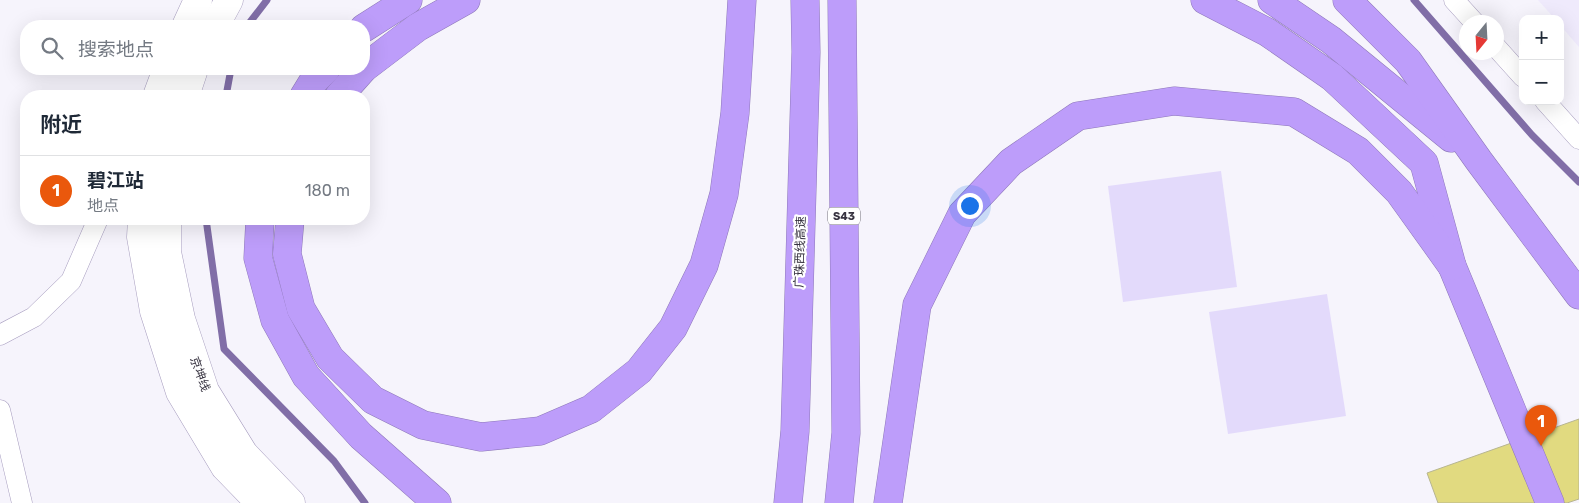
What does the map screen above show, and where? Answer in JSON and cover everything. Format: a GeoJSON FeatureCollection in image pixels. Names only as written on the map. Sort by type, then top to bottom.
{"type":"FeatureCollection","features":[{"type":"Feature","properties":{"kind":"highway"},"geometry":{"type":"LineString","coordinates":[[370,24],[408,0]]}},
{"type":"Feature","properties":{"kind":"highway"},"geometry":{"type":"LineString","coordinates":[[370,63],[418,27],[466,0]]}},
{"type":"Feature","properties":{"kind":"highway"},"geometry":{"type":"LineString","coordinates":[[290,225],[288,254],[302,310],[330,358],[373,400],[423,425],[481,437],[540,431],[591,409],[639,371],[667,336],[673,328],[704,265],[724,194],[735,114],[742,0]]}},
{"type":"Feature","properties":{"kind":"highway","name":"广珠西线高速"},"geometry":{"type":"LineString","coordinates":[[788,503],[795,431],[806,52],[805,0]]}},
{"type":"Feature","properties":{"kind":"highway","name":"S43"},"geometry":{"type":"LineString","coordinates":[[839,503],[846,433],[842,0]]}},
{"type":"Feature","properties":{"kind":"highway"},"geometry":{"type":"LineString","coordinates":[[1204,0],[1267,32],[1332,77],[1424,163],[1452,266],[1550,503]]}},
{"type":"Feature","properties":{"kind":"highway"},"geometry":{"type":"LineString","coordinates":[[1272,0],[1331,40],[1479,161]]}},
{"type":"Feature","properties":{"kind":"highway"},"geometry":{"type":"LineString","coordinates":[[1347,0],[1408,61],[1479,161],[1579,295]]}},
{"type":"Feature","properties":{"kind":"highway"},"geometry":{"type":"LineString","coordinates":[[308,90],[320,75]]}},
{"type":"Feature","properties":{"kind":"highway"},"geometry":{"type":"LineString","coordinates":[[344,90],[357,75]]}},
{"type":"Feature","properties":{"kind":"highway"},"geometry":{"type":"LineString","coordinates":[[888,503],[917,305],[962,214],[1011,162],[1078,116],[1174,101],[1294,112],[1358,151],[1399,192],[1452,266]]}},
{"type":"Feature","properties":{"kind":"highway"},"geometry":{"type":"LineString","coordinates":[[260,225],[258,258],[275,320],[306,376],[361,436],[436,503]]}},
{"type":"Feature","properties":{"kind":"main road"},"geometry":{"type":"LineString","coordinates":[[189,20],[198,0]]}},
{"type":"Feature","properties":{"kind":"main road"},"geometry":{"type":"LineString","coordinates":[[218,20],[229,0]]}},
{"type":"Feature","properties":{"kind":"main road"},"geometry":{"type":"LineString","coordinates":[[159,90],[164,75]]}},
{"type":"Feature","properties":{"kind":"main road"},"geometry":{"type":"LineString","coordinates":[[188,90],[192,75]]}},
{"type":"Feature","properties":{"kind":"main road","name":"京坤线"},"geometry":{"type":"LineString","coordinates":[[142,225],[141,237],[154,311],[180,392],[225,467],[260,503]]}},
{"type":"Feature","properties":{"kind":"main road","name":"京坤线"},"geometry":{"type":"LineString","coordinates":[[167,225],[167,252],[181,319],[205,391],[244,454],[291,503]]}},
{"type":"Feature","properties":{"kind":"street"},"geometry":{"type":"LineString","coordinates":[[1454,0],[1468,15]]}},
{"type":"Feature","properties":{"kind":"street"},"geometry":{"type":"LineString","coordinates":[[1504,56],[1519,73]]}},
{"type":"Feature","properties":{"kind":"street"},"geometry":{"type":"LineString","coordinates":[[1548,105],[1579,140]]}},
{"type":"Feature","properties":{"kind":"street"},"geometry":{"type":"LineString","coordinates":[[0,335],[34,317],[71,281],[95,225]]}},
{"type":"Feature","properties":{"kind":"street"},"geometry":{"type":"LineString","coordinates":[[0,410],[22,503]]}},
{"type":"Feature","properties":{"kind":"shaded area"},"geometry":{"type":"Polygon","coordinates":[[[1538,0],[1579,0],[1579,47],[1564,30],[1564,15],[1551,15],[1538,0]]]}},
{"type":"Feature","properties":{"kind":"shaded area"},"geometry":{"type":"Polygon","coordinates":[[[1221,171],[1237,287],[1123,302],[1108,186],[1221,171]]]}},
{"type":"Feature","properties":{"kind":"shaded area"},"geometry":{"type":"Polygon","coordinates":[[[1327,294],[1346,416],[1228,434],[1209,312],[1327,294]]]}},
{"type":"Feature","properties":{"kind":"building"},"geometry":{"type":"Polygon","coordinates":[[[1579,419],[1579,499],[1567,503],[1438,503],[1427,473],[1579,419]]]}},
{"type":"Feature","properties":{"kind":"waterway"},"geometry":{"type":"LineString","coordinates":[[252,20],[267,0]]}},
{"type":"Feature","properties":{"kind":"waterway"},"geometry":{"type":"LineString","coordinates":[[1414,0],[1532,135],[1579,182]]}},
{"type":"Feature","properties":{"kind":"waterway"},"geometry":{"type":"LineString","coordinates":[[227,90],[230,75]]}},
{"type":"Feature","properties":{"kind":"waterway"},"geometry":{"type":"LineString","coordinates":[[207,225],[224,349],[334,461],[365,503]]}},
{"type":"Feature","properties":{"kind":"place","name":"碧江站"},"geometry":{"type":"Point","coordinates":[1541,446]}}]}
